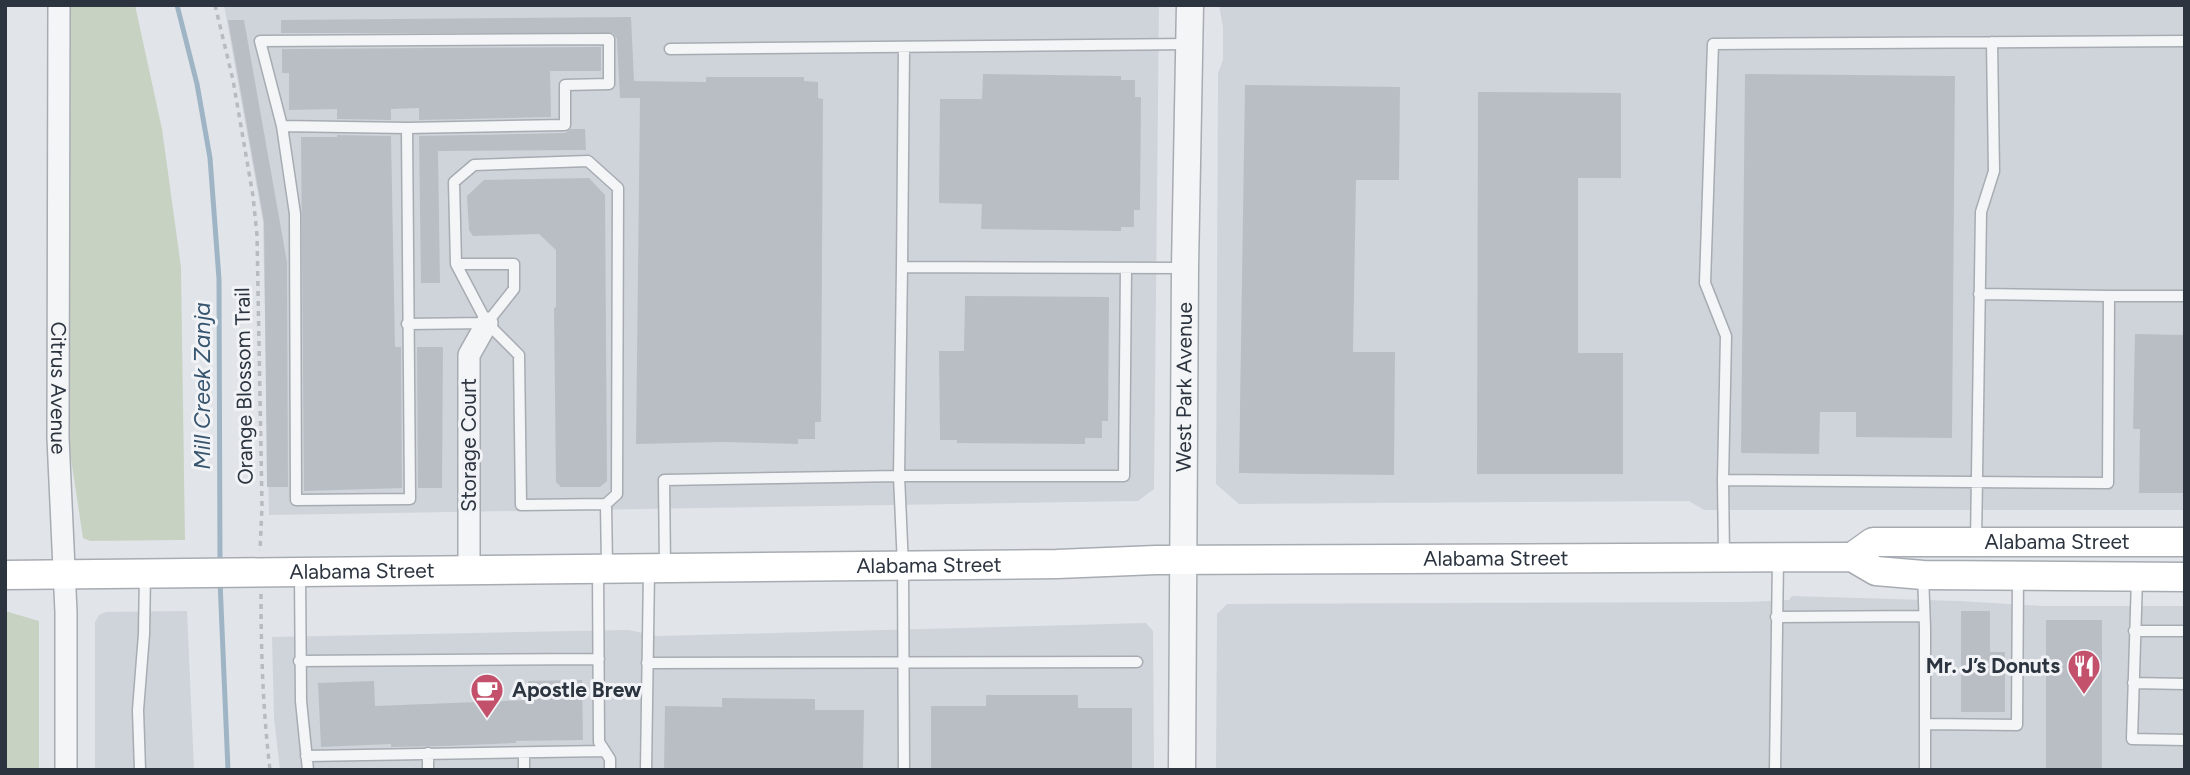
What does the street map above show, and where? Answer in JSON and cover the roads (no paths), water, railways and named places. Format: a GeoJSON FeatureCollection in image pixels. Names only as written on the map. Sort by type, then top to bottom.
{"type":"FeatureCollection","features":[{"type":"Feature","properties":{"kind":"main road","name":"Alabama Street"},"geometry":{"type":"LineString","coordinates":[[1852,557],[1873,542],[2185,542]]}},
{"type":"Feature","properties":{"kind":"main road","name":"Alabama Street"},"geometry":{"type":"LineString","coordinates":[[5,575],[1057,564],[1184,559],[1852,557],[1877,572],[1923,575],[2185,577]]}},
{"type":"Feature","properties":{"kind":"street","name":"Citrus Avenue"},"geometry":{"type":"LineString","coordinates":[[59,5],[58,438],[65,574],[66,770]]}},
{"type":"Feature","properties":{"kind":"street","name":"West Park Avenue"},"geometry":{"type":"LineString","coordinates":[[1182,770],[1185,268],[1190,5]]}},
{"type":"Feature","properties":{"kind":"street","name":"Storage Court"},"geometry":{"type":"LineString","coordinates":[[469,571],[469,355],[486,323]]}},
{"type":"Feature","properties":{"kind":"lane"},"geometry":{"type":"LineString","coordinates":[[282,126],[407,128],[565,125],[565,85],[609,84],[609,38],[260,41],[282,126],[295,214],[296,500],[410,499],[407,128]]}},
{"type":"Feature","properties":{"kind":"lane"},"geometry":{"type":"LineString","coordinates":[[1724,559],[1726,336],[1705,283],[1713,44],[2185,41]]}},
{"type":"Feature","properties":{"kind":"lane"},"geometry":{"type":"LineString","coordinates":[[1976,542],[1981,212],[1994,171],[1992,42]]}},
{"type":"Feature","properties":{"kind":"lane"},"geometry":{"type":"LineString","coordinates":[[670,49],[1189,44]]}},
{"type":"Feature","properties":{"kind":"lane"},"geometry":{"type":"LineString","coordinates":[[904,47],[900,475],[904,770]]}},
{"type":"Feature","properties":{"kind":"lane"},"geometry":{"type":"LineString","coordinates":[[588,161],[618,188],[617,494],[606,504],[520,505],[519,355],[486,323],[456,264],[454,182],[474,165],[588,161]]}},
{"type":"Feature","properties":{"kind":"lane"},"geometry":{"type":"LineString","coordinates":[[407,324],[486,323],[514,289],[514,264],[456,264]]}},
{"type":"Feature","properties":{"kind":"lane"},"geometry":{"type":"LineString","coordinates":[[902,267],[1185,268]]}},
{"type":"Feature","properties":{"kind":"lane"},"geometry":{"type":"LineString","coordinates":[[646,770],[647,663],[664,480],[900,475],[1124,475],[1126,268]]}},
{"type":"Feature","properties":{"kind":"lane"},"geometry":{"type":"LineString","coordinates":[[1979,294],[2185,296]]}},
{"type":"Feature","properties":{"kind":"lane"},"geometry":{"type":"LineString","coordinates":[[1723,480],[2108,483],[2109,296]]}},
{"type":"Feature","properties":{"kind":"lane"},"geometry":{"type":"LineString","coordinates":[[606,504],[598,659],[599,742],[610,759],[610,770]]}},
{"type":"Feature","properties":{"kind":"lane"},"geometry":{"type":"LineString","coordinates":[[1775,770],[1778,558]]}},
{"type":"Feature","properties":{"kind":"lane"},"geometry":{"type":"LineString","coordinates":[[300,573],[299,661],[308,770]]}},
{"type":"Feature","properties":{"kind":"lane"},"geometry":{"type":"LineString","coordinates":[[140,770],[138,710],[145,574]]}},
{"type":"Feature","properties":{"kind":"lane"},"geometry":{"type":"LineString","coordinates":[[1923,575],[1925,770]]}},
{"type":"Feature","properties":{"kind":"lane"},"geometry":{"type":"LineString","coordinates":[[1926,724],[2017,725],[2018,576]]}},
{"type":"Feature","properties":{"kind":"lane"},"geometry":{"type":"LineString","coordinates":[[2137,578],[2132,739],[2185,740]]}},
{"type":"Feature","properties":{"kind":"lane"},"geometry":{"type":"LineString","coordinates":[[1776,617],[1924,616]]}},
{"type":"Feature","properties":{"kind":"lane"},"geometry":{"type":"LineString","coordinates":[[2134,631],[2185,631]]}},
{"type":"Feature","properties":{"kind":"lane"},"geometry":{"type":"LineString","coordinates":[[299,661],[598,659]]}},
{"type":"Feature","properties":{"kind":"lane"},"geometry":{"type":"LineString","coordinates":[[647,663],[1137,662]]}},
{"type":"Feature","properties":{"kind":"lane"},"geometry":{"type":"LineString","coordinates":[[2133,683],[2185,684]]}},
{"type":"Feature","properties":{"kind":"lane"},"geometry":{"type":"LineString","coordinates":[[306,756],[605,751]]}},
{"type":"Feature","properties":{"kind":"lane"},"geometry":{"type":"LineString","coordinates":[[428,753],[428,770]]}},
{"type":"Feature","properties":{"kind":"lane"},"geometry":{"type":"LineString","coordinates":[[524,753],[524,770]]}},
{"type":"Feature","properties":{"kind":"waterway","name":"Mill Creek Zanja"},"geometry":{"type":"LineString","coordinates":[[177,5],[197,84],[210,158],[219,279],[220,564]]}},
{"type":"Feature","properties":{"kind":"waterway","name":"Mill Creek Zanja"},"geometry":{"type":"LineString","coordinates":[[220,581],[228,770]]}},
{"type":"Feature","properties":{"kind":"place","name":"Mr. J’s Donuts"},"geometry":{"type":"Point","coordinates":[2084,696]}},
{"type":"Feature","properties":{"kind":"place","name":"Apostle Brew"},"geometry":{"type":"Point","coordinates":[487,720]}}]}
